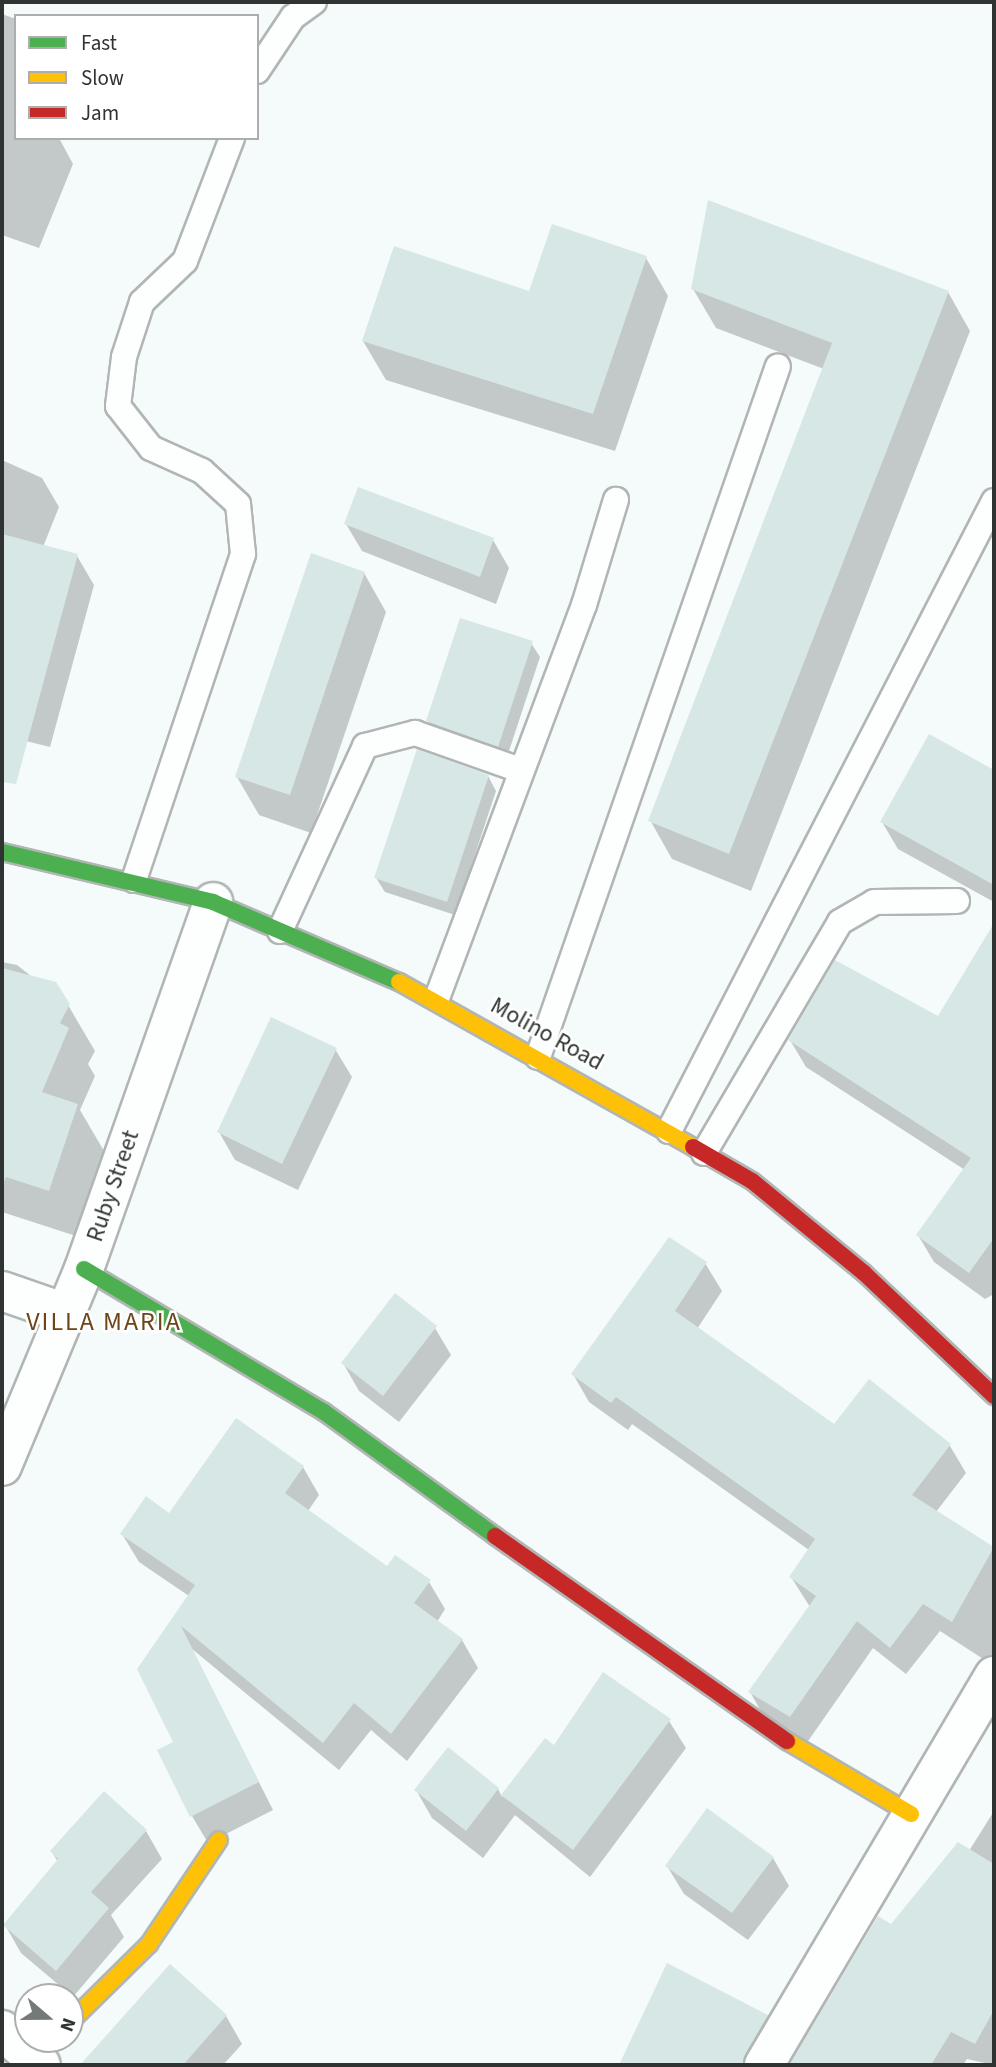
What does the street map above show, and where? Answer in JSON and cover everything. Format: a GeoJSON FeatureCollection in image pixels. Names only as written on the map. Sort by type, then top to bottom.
{"type":"FeatureCollection","features":[{"type":"Feature","properties":{"kind":"street","name":"Molino Road"},"geometry":{"type":"LineString","coordinates":[[2,852],[134,880],[213,902],[437,998],[669,1131],[797,1215],[994,1396]]}},
{"type":"Feature","properties":{"kind":"street","name":"Ruby Street"},"geometry":{"type":"LineString","coordinates":[[2,1466],[84,1269],[213,902]]}},
{"type":"Feature","properties":{"kind":"street"},"geometry":{"type":"LineString","coordinates":[[84,1269],[324,1412],[738,1712],[911,1814]]}},
{"type":"Feature","properties":{"kind":"street"},"geometry":{"type":"LineString","coordinates":[[2,1292],[65,1313]]}},
{"type":"Feature","properties":{"kind":"street"},"geometry":{"type":"LineString","coordinates":[[764,2065],[994,1675]]}},
{"type":"Feature","properties":{"kind":"street"},"geometry":{"type":"LineString","coordinates":[[84,2008],[149,1944],[219,1840]]}},
{"type":"Feature","properties":{"kind":"street"},"geometry":{"type":"LineString","coordinates":[[2,2030],[37,2057]]}},
{"type":"Feature","properties":{"kind":"lane"},"geometry":{"type":"LineString","coordinates":[[259,68],[293,17],[314,2]]}},
{"type":"Feature","properties":{"kind":"lane"},"geometry":{"type":"LineString","coordinates":[[134,880],[243,555],[238,504],[202,471],[151,448],[118,406],[124,357],[142,302],[185,261],[231,140]]}},
{"type":"Feature","properties":{"kind":"lane"},"geometry":{"type":"LineString","coordinates":[[538,1056],[778,366]]}},
{"type":"Feature","properties":{"kind":"lane"},"geometry":{"type":"LineString","coordinates":[[437,998],[520,770],[584,605],[616,500]]}},
{"type":"Feature","properties":{"kind":"lane"},"geometry":{"type":"LineString","coordinates":[[669,1131],[994,500]]}},
{"type":"Feature","properties":{"kind":"lane"},"geometry":{"type":"LineString","coordinates":[[280,931],[365,746],[415,733],[520,770]]}},
{"type":"Feature","properties":{"kind":"lane"},"geometry":{"type":"LineString","coordinates":[[704,1153],[840,922],[874,902],[957,901]]}},
{"type":"Feature","properties":{"kind":"building"},"geometry":{"type":"Polygon","coordinates":[[[708,200],[949,291],[729,854],[648,821],[832,343],[691,289],[708,200]]]}},
{"type":"Feature","properties":{"kind":"building"},"geometry":{"type":"Polygon","coordinates":[[[552,224],[647,256],[593,414],[362,341],[394,246],[529,291],[552,224]]]}},
{"type":"Feature","properties":{"kind":"building"},"geometry":{"type":"Polygon","coordinates":[[[358,487],[494,538],[480,577],[344,524],[358,487]]]}},
{"type":"Feature","properties":{"kind":"building"},"geometry":{"type":"Polygon","coordinates":[[[2,534],[78,554],[16,784],[2,782],[2,534]]]}},
{"type":"Feature","properties":{"kind":"building"},"geometry":{"type":"Polygon","coordinates":[[[311,553],[365,572],[290,795],[235,777],[311,553]]]}},
{"type":"Feature","properties":{"kind":"building"},"geometry":{"type":"Polygon","coordinates":[[[460,618],[533,641],[498,747],[426,721],[460,618]]]}},
{"type":"Feature","properties":{"kind":"building"},"geometry":{"type":"Polygon","coordinates":[[[929,734],[994,770],[994,885],[880,822],[929,734]]]}},
{"type":"Feature","properties":{"kind":"building"},"geometry":{"type":"Polygon","coordinates":[[[417,749],[489,775],[447,902],[374,878],[417,749]]]}},
{"type":"Feature","properties":{"kind":"building"},"geometry":{"type":"Polygon","coordinates":[[[994,923],[994,1238],[969,1273],[916,1235],[971,1158],[788,1040],[835,960],[938,1016],[994,923]]]}},
{"type":"Feature","properties":{"kind":"building"},"geometry":{"type":"Polygon","coordinates":[[[2,968],[56,982],[70,1004],[60,1023],[69,1028],[42,1092],[78,1104],[49,1191],[6,1177],[2,1187],[2,968]]]}},
{"type":"Feature","properties":{"kind":"building"},"geometry":{"type":"Polygon","coordinates":[[[271,1017],[337,1048],[282,1164],[217,1132],[271,1017]]]}},
{"type":"Feature","properties":{"kind":"building"},"geometry":{"type":"Polygon","coordinates":[[[669,1237],[707,1262],[675,1311],[834,1424],[869,1379],[951,1444],[912,1495],[994,1547],[952,1622],[923,1604],[890,1648],[857,1621],[790,1717],[748,1692],[816,1596],[789,1577],[815,1539],[616,1397],[611,1403],[571,1374],[669,1237]]]}},
{"type":"Feature","properties":{"kind":"building"},"geometry":{"type":"Polygon","coordinates":[[[395,1293],[437,1326],[383,1396],[341,1363],[395,1293]]]}},
{"type":"Feature","properties":{"kind":"building"},"geometry":{"type":"Polygon","coordinates":[[[236,1418],[304,1466],[285,1493],[387,1566],[395,1555],[431,1580],[414,1603],[463,1639],[391,1734],[354,1703],[323,1743],[181,1626],[259,1782],[190,1817],[157,1750],[173,1742],[137,1669],[195,1585],[120,1534],[146,1496],[169,1513],[236,1418]]]}},
{"type":"Feature","properties":{"kind":"building"},"geometry":{"type":"Polygon","coordinates":[[[603,1672],[671,1719],[573,1850],[501,1795],[545,1738],[554,1745],[603,1672]]]}},
{"type":"Feature","properties":{"kind":"building"},"geometry":{"type":"Polygon","coordinates":[[[448,1747],[499,1788],[466,1831],[414,1790],[448,1747]]]}},
{"type":"Feature","properties":{"kind":"building"},"geometry":{"type":"Polygon","coordinates":[[[104,1791],[147,1830],[91,1892],[109,1908],[56,1971],[3,1925],[58,1859],[50,1851],[104,1791]]]}},
{"type":"Feature","properties":{"kind":"building"},"geometry":{"type":"Polygon","coordinates":[[[707,1808],[774,1857],[732,1913],[665,1866],[707,1808]]]}},
{"type":"Feature","properties":{"kind":"building"},"geometry":{"type":"Polygon","coordinates":[[[958,1842],[994,1864],[994,2010],[975,2044],[951,2032],[931,2065],[789,2065],[878,1916],[891,1924],[958,1842]]]}},
{"type":"Feature","properties":{"kind":"building"},"geometry":{"type":"Polygon","coordinates":[[[667,1963],[768,2015],[742,2065],[619,2065],[667,1963]]]}},
{"type":"Feature","properties":{"kind":"building"},"geometry":{"type":"Polygon","coordinates":[[[170,1964],[227,2015],[183,2065],[80,2065],[170,1964]]]}},
{"type":"Feature","properties":{"kind":"traffic: fast"},"geometry":{"type":"LineString","coordinates":[[2,852],[213,902],[399,982]]}},
{"type":"Feature","properties":{"kind":"traffic: fast"},"geometry":{"type":"LineString","coordinates":[[84,1269],[324,1412],[495,1536]]}},
{"type":"Feature","properties":{"kind":"traffic: slow"},"geometry":{"type":"LineString","coordinates":[[399,982],[693,1147]]}},
{"type":"Feature","properties":{"kind":"traffic: slow"},"geometry":{"type":"LineString","coordinates":[[787,1741],[911,1814]]}},
{"type":"Feature","properties":{"kind":"traffic: slow"},"geometry":{"type":"LineString","coordinates":[[84,2008],[149,1944],[219,1840]]}},
{"type":"Feature","properties":{"kind":"traffic: jam"},"geometry":{"type":"LineString","coordinates":[[693,1147],[752,1181],[864,1273],[994,1396]]}},
{"type":"Feature","properties":{"kind":"traffic: jam"},"geometry":{"type":"LineString","coordinates":[[495,1536],[787,1741]]}},
{"type":"Feature","properties":{"kind":"district","name":"VILLA MARIA"},"geometry":{"type":"Point","coordinates":[104,1322]}}]}
